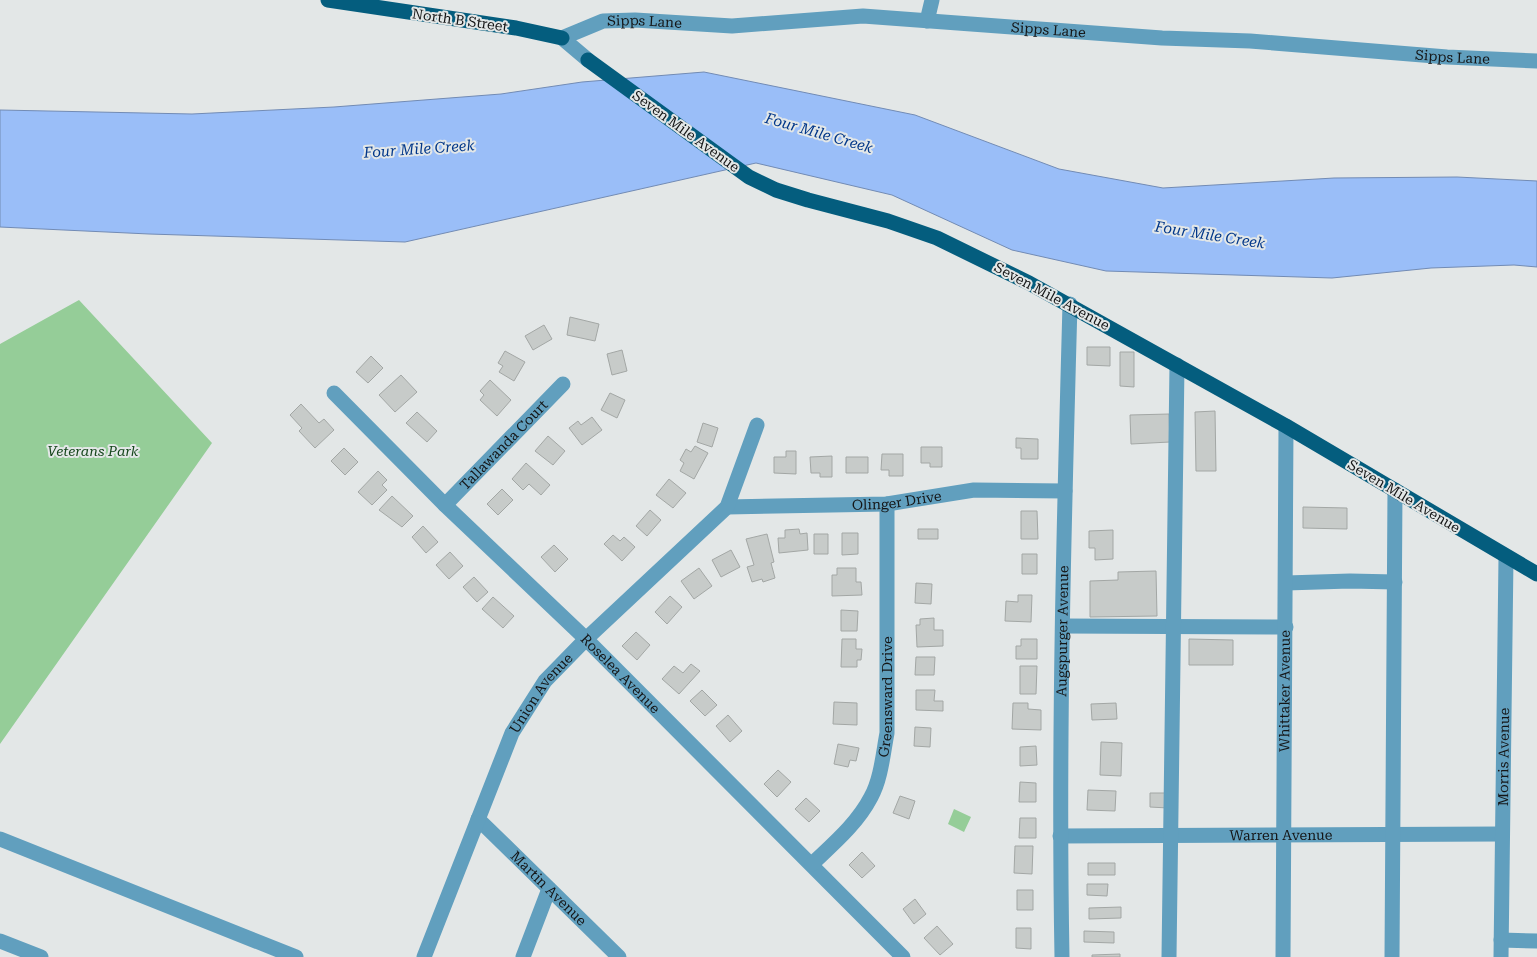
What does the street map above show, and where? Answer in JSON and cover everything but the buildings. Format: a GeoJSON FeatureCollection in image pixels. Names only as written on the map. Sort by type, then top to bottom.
{"type":"FeatureCollection","features":[{"type":"Feature","properties":{"kind":"main road","name":"North B Street"},"geometry":{"type":"LineString","coordinates":[[328,0],[516,28],[562,38]]}},
{"type":"Feature","properties":{"kind":"main road","name":"Seven Mile Avenue"},"geometry":{"type":"LineString","coordinates":[[588,60],[749,177],[776,190],[888,221],[937,238],[1070,304],[1286,426],[1537,574]]}},
{"type":"Feature","properties":{"kind":"street"},"geometry":{"type":"LineString","coordinates":[[927,21],[932,0]]}},
{"type":"Feature","properties":{"kind":"street","name":"Sipps Lane"},"geometry":{"type":"LineString","coordinates":[[562,38],[602,21],[635,20],[732,26],[862,16],[1162,38],[1302,45],[1537,61]]}},
{"type":"Feature","properties":{"kind":"street","name":"Seven Mile Avenue"},"geometry":{"type":"LineString","coordinates":[[562,38],[588,60]]}},
{"type":"Feature","properties":{"kind":"street","name":"Augspurger Avenue"},"geometry":{"type":"LineString","coordinates":[[1062,957],[1060,836],[1064,491],[1070,304]]}},
{"type":"Feature","properties":{"kind":"street"},"geometry":{"type":"LineString","coordinates":[[1168,957],[1168,837],[1177,365]]}},
{"type":"Feature","properties":{"kind":"street","name":"Tallawanda Court"},"geometry":{"type":"LineString","coordinates":[[444,505],[563,384]]}},
{"type":"Feature","properties":{"kind":"street","name":"Roselea Avenue"},"geometry":{"type":"LineString","coordinates":[[334,393],[444,505],[586,639],[903,957]]}},
{"type":"Feature","properties":{"kind":"street","name":"Union Avenue"},"geometry":{"type":"LineString","coordinates":[[424,957],[512,733],[545,681],[586,639],[727,507],[757,425]]}},
{"type":"Feature","properties":{"kind":"street","name":"Whittaker Avenue"},"geometry":{"type":"LineString","coordinates":[[1283,957],[1286,426]]}},
{"type":"Feature","properties":{"kind":"street","name":"Olinger Drive"},"geometry":{"type":"LineString","coordinates":[[727,507],[887,504],[974,490],[1064,491]]}},
{"type":"Feature","properties":{"kind":"street"},"geometry":{"type":"LineString","coordinates":[[1392,957],[1395,490]]}},
{"type":"Feature","properties":{"kind":"street","name":"Greensward Drive"},"geometry":{"type":"LineString","coordinates":[[812,864],[857,818],[872,797],[880,768],[886,733],[887,504]]}},
{"type":"Feature","properties":{"kind":"street","name":"Morris Avenue"},"geometry":{"type":"LineString","coordinates":[[1501,957],[1506,557]]}},
{"type":"Feature","properties":{"kind":"street"},"geometry":{"type":"LineString","coordinates":[[1286,583],[1395,582]]}},
{"type":"Feature","properties":{"kind":"street"},"geometry":{"type":"LineString","coordinates":[[1063,626],[1286,627]]}},
{"type":"Feature","properties":{"kind":"street","name":"Martin Avenue"},"geometry":{"type":"LineString","coordinates":[[478,820],[619,957]]}},
{"type":"Feature","properties":{"kind":"street","name":"Warren Avenue"},"geometry":{"type":"LineString","coordinates":[[1060,836],[1502,834]]}},
{"type":"Feature","properties":{"kind":"street"},"geometry":{"type":"LineString","coordinates":[[0,839],[296,957]]}},
{"type":"Feature","properties":{"kind":"street"},"geometry":{"type":"LineString","coordinates":[[523,957],[549,889]]}},
{"type":"Feature","properties":{"kind":"street"},"geometry":{"type":"LineString","coordinates":[[1501,940],[1537,941]]}},
{"type":"Feature","properties":{"kind":"street"},"geometry":{"type":"LineString","coordinates":[[0,941],[41,957]]}},
{"type":"Feature","properties":{"kind":"green space","name":"Veterans Park"},"geometry":{"type":"Polygon","coordinates":[[[79,300],[212,443],[0,744],[0,344],[79,300]]]}},
{"type":"Feature","properties":{"kind":"green space"},"geometry":{"type":"Polygon","coordinates":[[[954,809],[971,817],[964,832],[948,824],[954,809]]]}},
{"type":"Feature","properties":{"kind":"water","name":"Four Mile Creek"},"geometry":{"type":"Polygon","coordinates":[[[704,72],[915,115],[1059,169],[1163,188],[1334,178],[1457,177],[1537,181],[1537,267],[1514,265],[1431,268],[1332,278],[1106,271],[1012,250],[892,195],[756,163],[405,242],[0,227],[0,110],[192,114],[334,107],[501,94],[582,82],[704,72]]]}}]}
